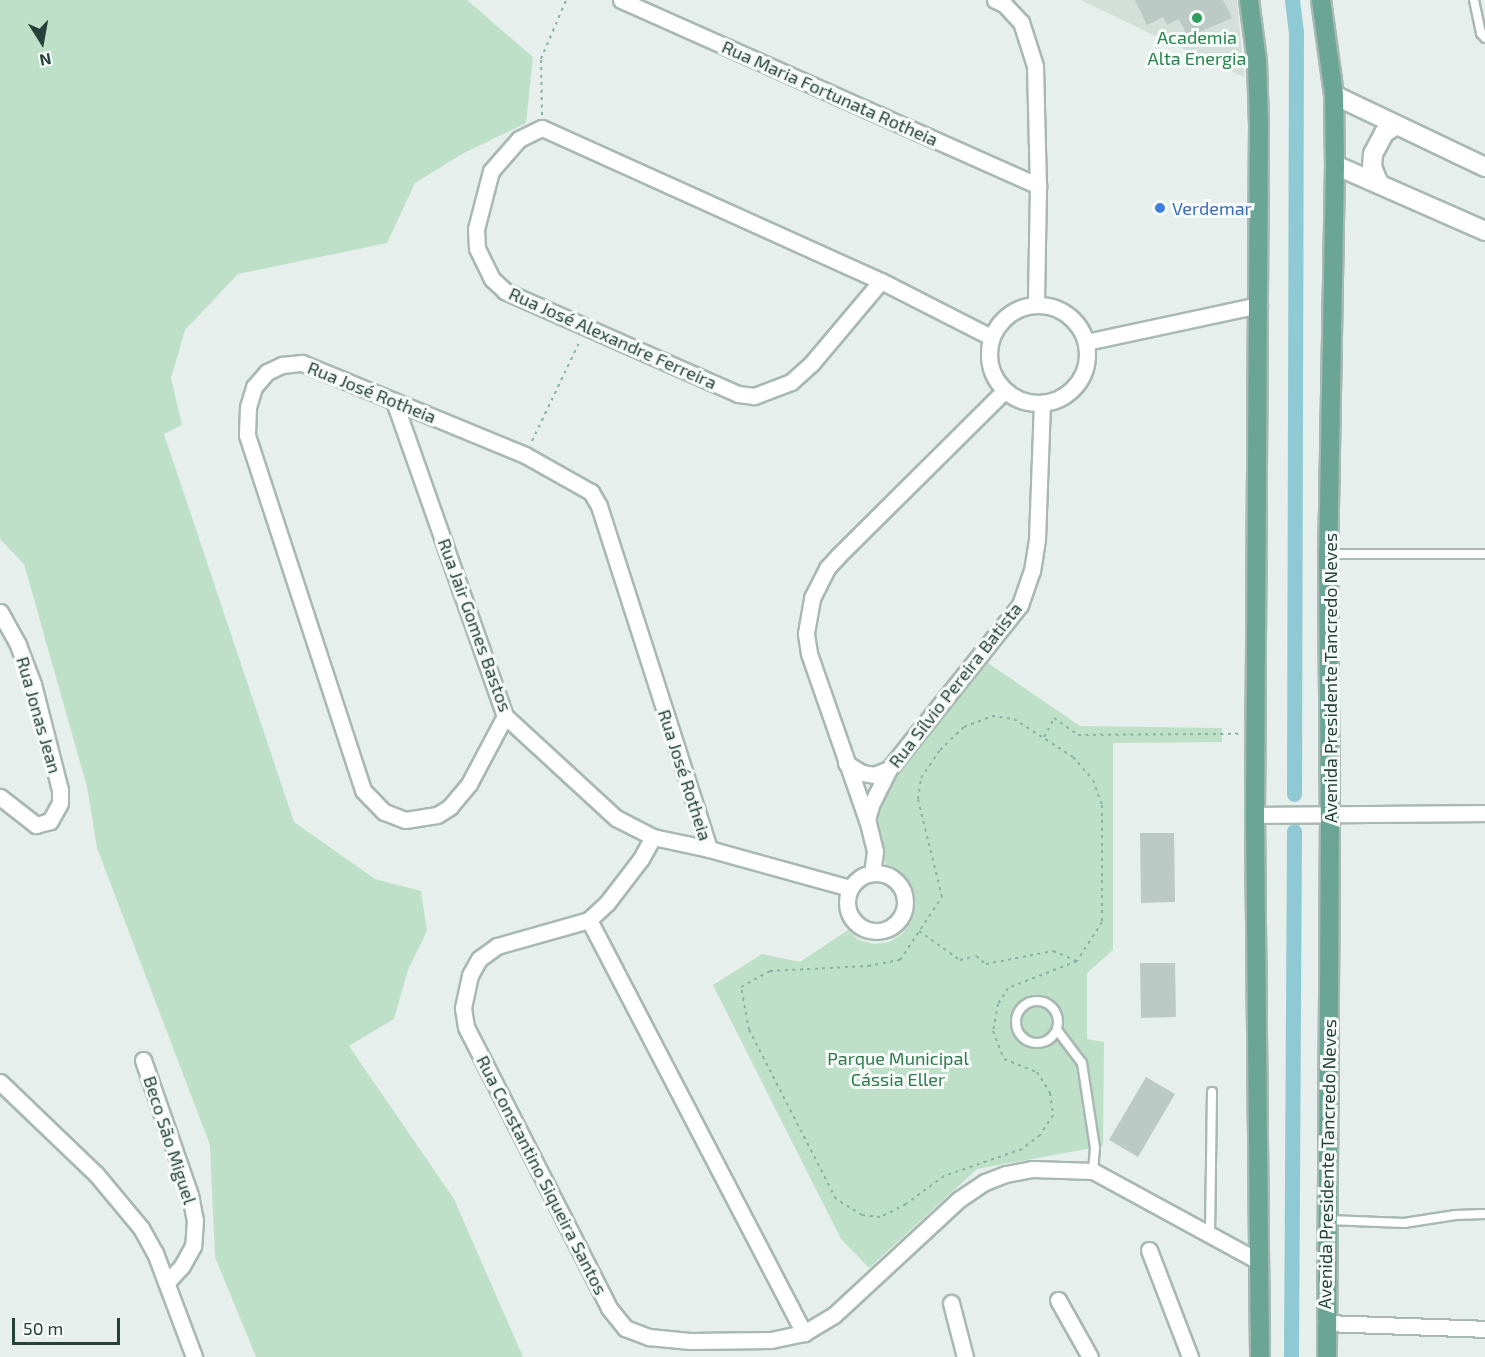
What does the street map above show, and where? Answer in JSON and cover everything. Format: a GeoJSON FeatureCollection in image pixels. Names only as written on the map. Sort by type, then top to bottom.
{"type":"FeatureCollection","features":[{"type":"Feature","properties":{"kind":"main road"},"geometry":{"type":"LineString","coordinates":[[1249,0],[1257,82],[1259,305],[1255,815],[1260,1357]]}},
{"type":"Feature","properties":{"kind":"main road","name":"Avenida Presidente Tancredo Neves"},"geometry":{"type":"LineString","coordinates":[[1321,0],[1334,95],[1335,165],[1328,554],[1330,815],[1325,1323],[1327,1357]]}},
{"type":"Feature","properties":{"kind":"street","name":"Rua Maria Fortunata Rotheia"},"geometry":{"type":"LineString","coordinates":[[621,0],[1038,186]]}},
{"type":"Feature","properties":{"kind":"street"},"geometry":{"type":"LineString","coordinates":[[995,0],[1004,4],[1022,22],[1035,66],[1038,186],[1036,304]]}},
{"type":"Feature","properties":{"kind":"street"},"geometry":{"type":"LineString","coordinates":[[1334,95],[1485,167]]}},
{"type":"Feature","properties":{"kind":"street"},"geometry":{"type":"LineString","coordinates":[[1379,184],[1372,167],[1373,154],[1384,133],[1396,124]]}},
{"type":"Feature","properties":{"kind":"street"},"geometry":{"type":"LineString","coordinates":[[542,128],[881,281],[991,337]]}},
{"type":"Feature","properties":{"kind":"street","name":"Rua José Alexandre Ferreira"},"geometry":{"type":"LineString","coordinates":[[542,128],[519,139],[491,171],[476,229],[477,248],[492,279],[505,291],[738,394],[754,396],[791,382],[811,364],[881,281]]}},
{"type":"Feature","properties":{"kind":"street"},"geometry":{"type":"LineString","coordinates":[[1335,165],[1485,231]]}},
{"type":"Feature","properties":{"kind":"street"},"geometry":{"type":"LineString","coordinates":[[1036,304],[1062,310],[1081,329],[1086,342],[1088,359],[1078,382],[1059,399],[1029,403],[1004,391],[989,366],[991,337],[1001,321],[1017,309],[1036,304]]}},
{"type":"Feature","properties":{"kind":"street"},"geometry":{"type":"LineString","coordinates":[[1086,342],[1259,305]]}},
{"type":"Feature","properties":{"kind":"street","name":"Rua José Rotheia"},"geometry":{"type":"LineString","coordinates":[[505,716],[469,784],[450,807],[437,815],[405,820],[384,812],[363,790],[247,435],[248,408],[254,387],[267,372],[282,365],[302,363],[525,454],[591,492],[599,506],[709,849]]}},
{"type":"Feature","properties":{"kind":"street"},"geometry":{"type":"LineString","coordinates":[[872,873],[875,851],[867,820],[808,653],[808,615],[816,590],[827,568],[837,556],[1004,391]]}},
{"type":"Feature","properties":{"kind":"street","name":"Rua Jair Gomes Bastos"},"geometry":{"type":"LineString","coordinates":[[394,401],[505,716],[616,818],[652,837],[709,849],[850,888]]}},
{"type":"Feature","properties":{"kind":"street","name":"Rua Sílvio Pereira Batista"},"geometry":{"type":"LineString","coordinates":[[867,820],[871,805],[889,770],[1020,604],[1032,571],[1036,539],[1042,403]]}},
{"type":"Feature","properties":{"kind":"street","name":"Rua Jonas Jean"},"geometry":{"type":"LineString","coordinates":[[0,612],[18,645],[33,684],[55,771],[60,803],[50,821],[43,824],[30,823],[0,797]]}},
{"type":"Feature","properties":{"kind":"street"},"geometry":{"type":"LineString","coordinates":[[846,763],[862,773],[874,775],[889,770]]}},
{"type":"Feature","properties":{"kind":"street"},"geometry":{"type":"LineString","coordinates":[[1255,815],[1485,813]]}},
{"type":"Feature","properties":{"kind":"street","name":"Rua Constantino Siqueira Santos"},"geometry":{"type":"LineString","coordinates":[[652,837],[640,860],[607,903],[589,920],[497,946],[479,959],[470,975],[463,1008],[466,1027],[609,1308],[626,1328],[649,1337],[690,1341],[771,1340],[804,1333],[834,1315],[958,1200],[985,1182],[1032,1169],[1093,1170],[1260,1262]]}},
{"type":"Feature","properties":{"kind":"street"},"geometry":{"type":"LineString","coordinates":[[872,873],[884,873],[895,879],[903,888],[906,900],[904,912],[898,923],[882,931],[864,929],[854,922],[848,911],[847,899],[850,888],[860,878],[872,873]]}},
{"type":"Feature","properties":{"kind":"street"},"geometry":{"type":"LineString","coordinates":[[589,920],[804,1333]]}},
{"type":"Feature","properties":{"kind":"street","name":"Beco São Miguel"},"geometry":{"type":"LineString","coordinates":[[143,1060],[190,1195],[195,1220],[193,1246],[182,1266],[166,1283]]}},
{"type":"Feature","properties":{"kind":"street"},"geometry":{"type":"LineString","coordinates":[[0,1082],[96,1174],[141,1228],[155,1252],[194,1357]]}},
{"type":"Feature","properties":{"kind":"street"},"geometry":{"type":"LineString","coordinates":[[1149,1250],[1190,1357]]}},
{"type":"Feature","properties":{"kind":"street"},"geometry":{"type":"LineString","coordinates":[[1058,1300],[1090,1357]]}},
{"type":"Feature","properties":{"kind":"street"},"geometry":{"type":"LineString","coordinates":[[951,1303],[965,1357]]}},
{"type":"Feature","properties":{"kind":"street"},"geometry":{"type":"LineString","coordinates":[[1325,1323],[1485,1329]]}},
{"type":"Feature","properties":{"kind":"lane"},"geometry":{"type":"LineString","coordinates":[[1474,0],[1481,33],[1485,38]]}},
{"type":"Feature","properties":{"kind":"lane"},"geometry":{"type":"LineString","coordinates":[[1328,554],[1485,554]]}},
{"type":"Feature","properties":{"kind":"lane"},"geometry":{"type":"LineString","coordinates":[[1058,1030],[1054,1036],[1043,1043],[1030,1042],[1019,1034],[1016,1027],[1018,1012],[1029,1002],[1044,1002],[1056,1010],[1058,1030],[1082,1063],[1095,1148],[1093,1170]]}},
{"type":"Feature","properties":{"kind":"lane"},"geometry":{"type":"LineString","coordinates":[[1210,1235],[1212,1092]]}},
{"type":"Feature","properties":{"kind":"lane"},"geometry":{"type":"LineString","coordinates":[[1326,1220],[1404,1224],[1455,1215],[1485,1214]]}},
{"type":"Feature","properties":{"kind":"path"},"geometry":{"type":"LineString","coordinates":[[542,128],[541,58],[566,0]]}},
{"type":"Feature","properties":{"kind":"path"},"geometry":{"type":"LineString","coordinates":[[525,454],[587,327]]}},
{"type":"Feature","properties":{"kind":"path"},"geometry":{"type":"LineString","coordinates":[[992,716],[1014,719],[1044,737],[1073,757],[1093,780],[1102,805],[1102,922],[1077,961],[1008,988],[998,1004],[993,1030],[1004,1059],[1037,1072],[1050,1093],[1053,1115],[1040,1135],[1022,1149],[944,1176],[906,1204],[880,1217],[862,1215],[836,1199],[748,1030],[741,987],[770,971],[867,966],[900,960],[942,897],[918,799],[921,778],[939,750],[964,727],[992,716]]}},
{"type":"Feature","properties":{"kind":"path"},"geometry":{"type":"LineString","coordinates":[[1044,737],[1054,718],[1078,735],[1222,734]]}},
{"type":"Feature","properties":{"kind":"path"},"geometry":{"type":"LineString","coordinates":[[919,931],[960,960],[976,957],[986,964],[1053,951],[1077,961]]}},
{"type":"Feature","properties":{"kind":"shaded area"},"geometry":{"type":"Polygon","coordinates":[[[1081,0],[1237,0],[1244,77],[1147,32],[1081,0]]]}},
{"type":"Feature","properties":{"kind":"green space"},"geometry":{"type":"Polygon","coordinates":[[[0,0],[467,0],[533,57],[526,123],[464,153],[415,183],[387,243],[238,274],[185,330],[171,378],[182,425],[164,434],[294,822],[375,879],[421,891],[427,931],[408,970],[394,1019],[349,1046],[454,1199],[523,1357],[256,1357],[215,1257],[210,1145],[97,848],[87,787],[24,564],[0,539],[0,0]]]}},
{"type":"Feature","properties":{"kind":"green space","name":"Parque Municipal Cássia Eller"},"geometry":{"type":"Polygon","coordinates":[[[985,661],[1080,726],[1222,728],[1222,742],[1113,743],[1113,950],[1087,973],[1087,1039],[1104,1042],[1103,1146],[977,1169],[869,1268],[841,1239],[713,985],[762,954],[800,962],[848,930],[859,940],[874,944],[889,942],[902,934],[911,922],[914,907],[911,892],[886,865],[872,823],[877,803],[985,661]]]}},
{"type":"Feature","properties":{"kind":"building","name":"Academia Alta Energia"},"geometry":{"type":"Polygon","coordinates":[[[1135,0],[1223,0],[1232,18],[1188,37],[1179,19],[1167,25],[1163,17],[1147,25],[1135,0]]]}},
{"type":"Feature","properties":{"kind":"building"},"geometry":{"type":"Polygon","coordinates":[[[1140,833],[1174,833],[1175,902],[1141,903],[1140,833]]]}},
{"type":"Feature","properties":{"kind":"building"},"geometry":{"type":"Polygon","coordinates":[[[1140,963],[1175,963],[1176,1017],[1141,1018],[1140,963]]]}},
{"type":"Feature","properties":{"kind":"building"},"geometry":{"type":"Polygon","coordinates":[[[1146,1077],[1175,1094],[1138,1157],[1109,1140],[1146,1077]]]}},
{"type":"Feature","properties":{"kind":"waterway"},"geometry":{"type":"LineString","coordinates":[[1292,0],[1296,31],[1294,794]]}},
{"type":"Feature","properties":{"kind":"waterway"},"geometry":{"type":"LineString","coordinates":[[1291,1357],[1294,831]]}},
{"type":"Feature","properties":{"kind":"place","name":"Academia Alta Energia"},"geometry":{"type":"Point","coordinates":[1197,18]}},
{"type":"Feature","properties":{"kind":"place","name":"Verdemar"},"geometry":{"type":"Point","coordinates":[1160,208]}}]}
